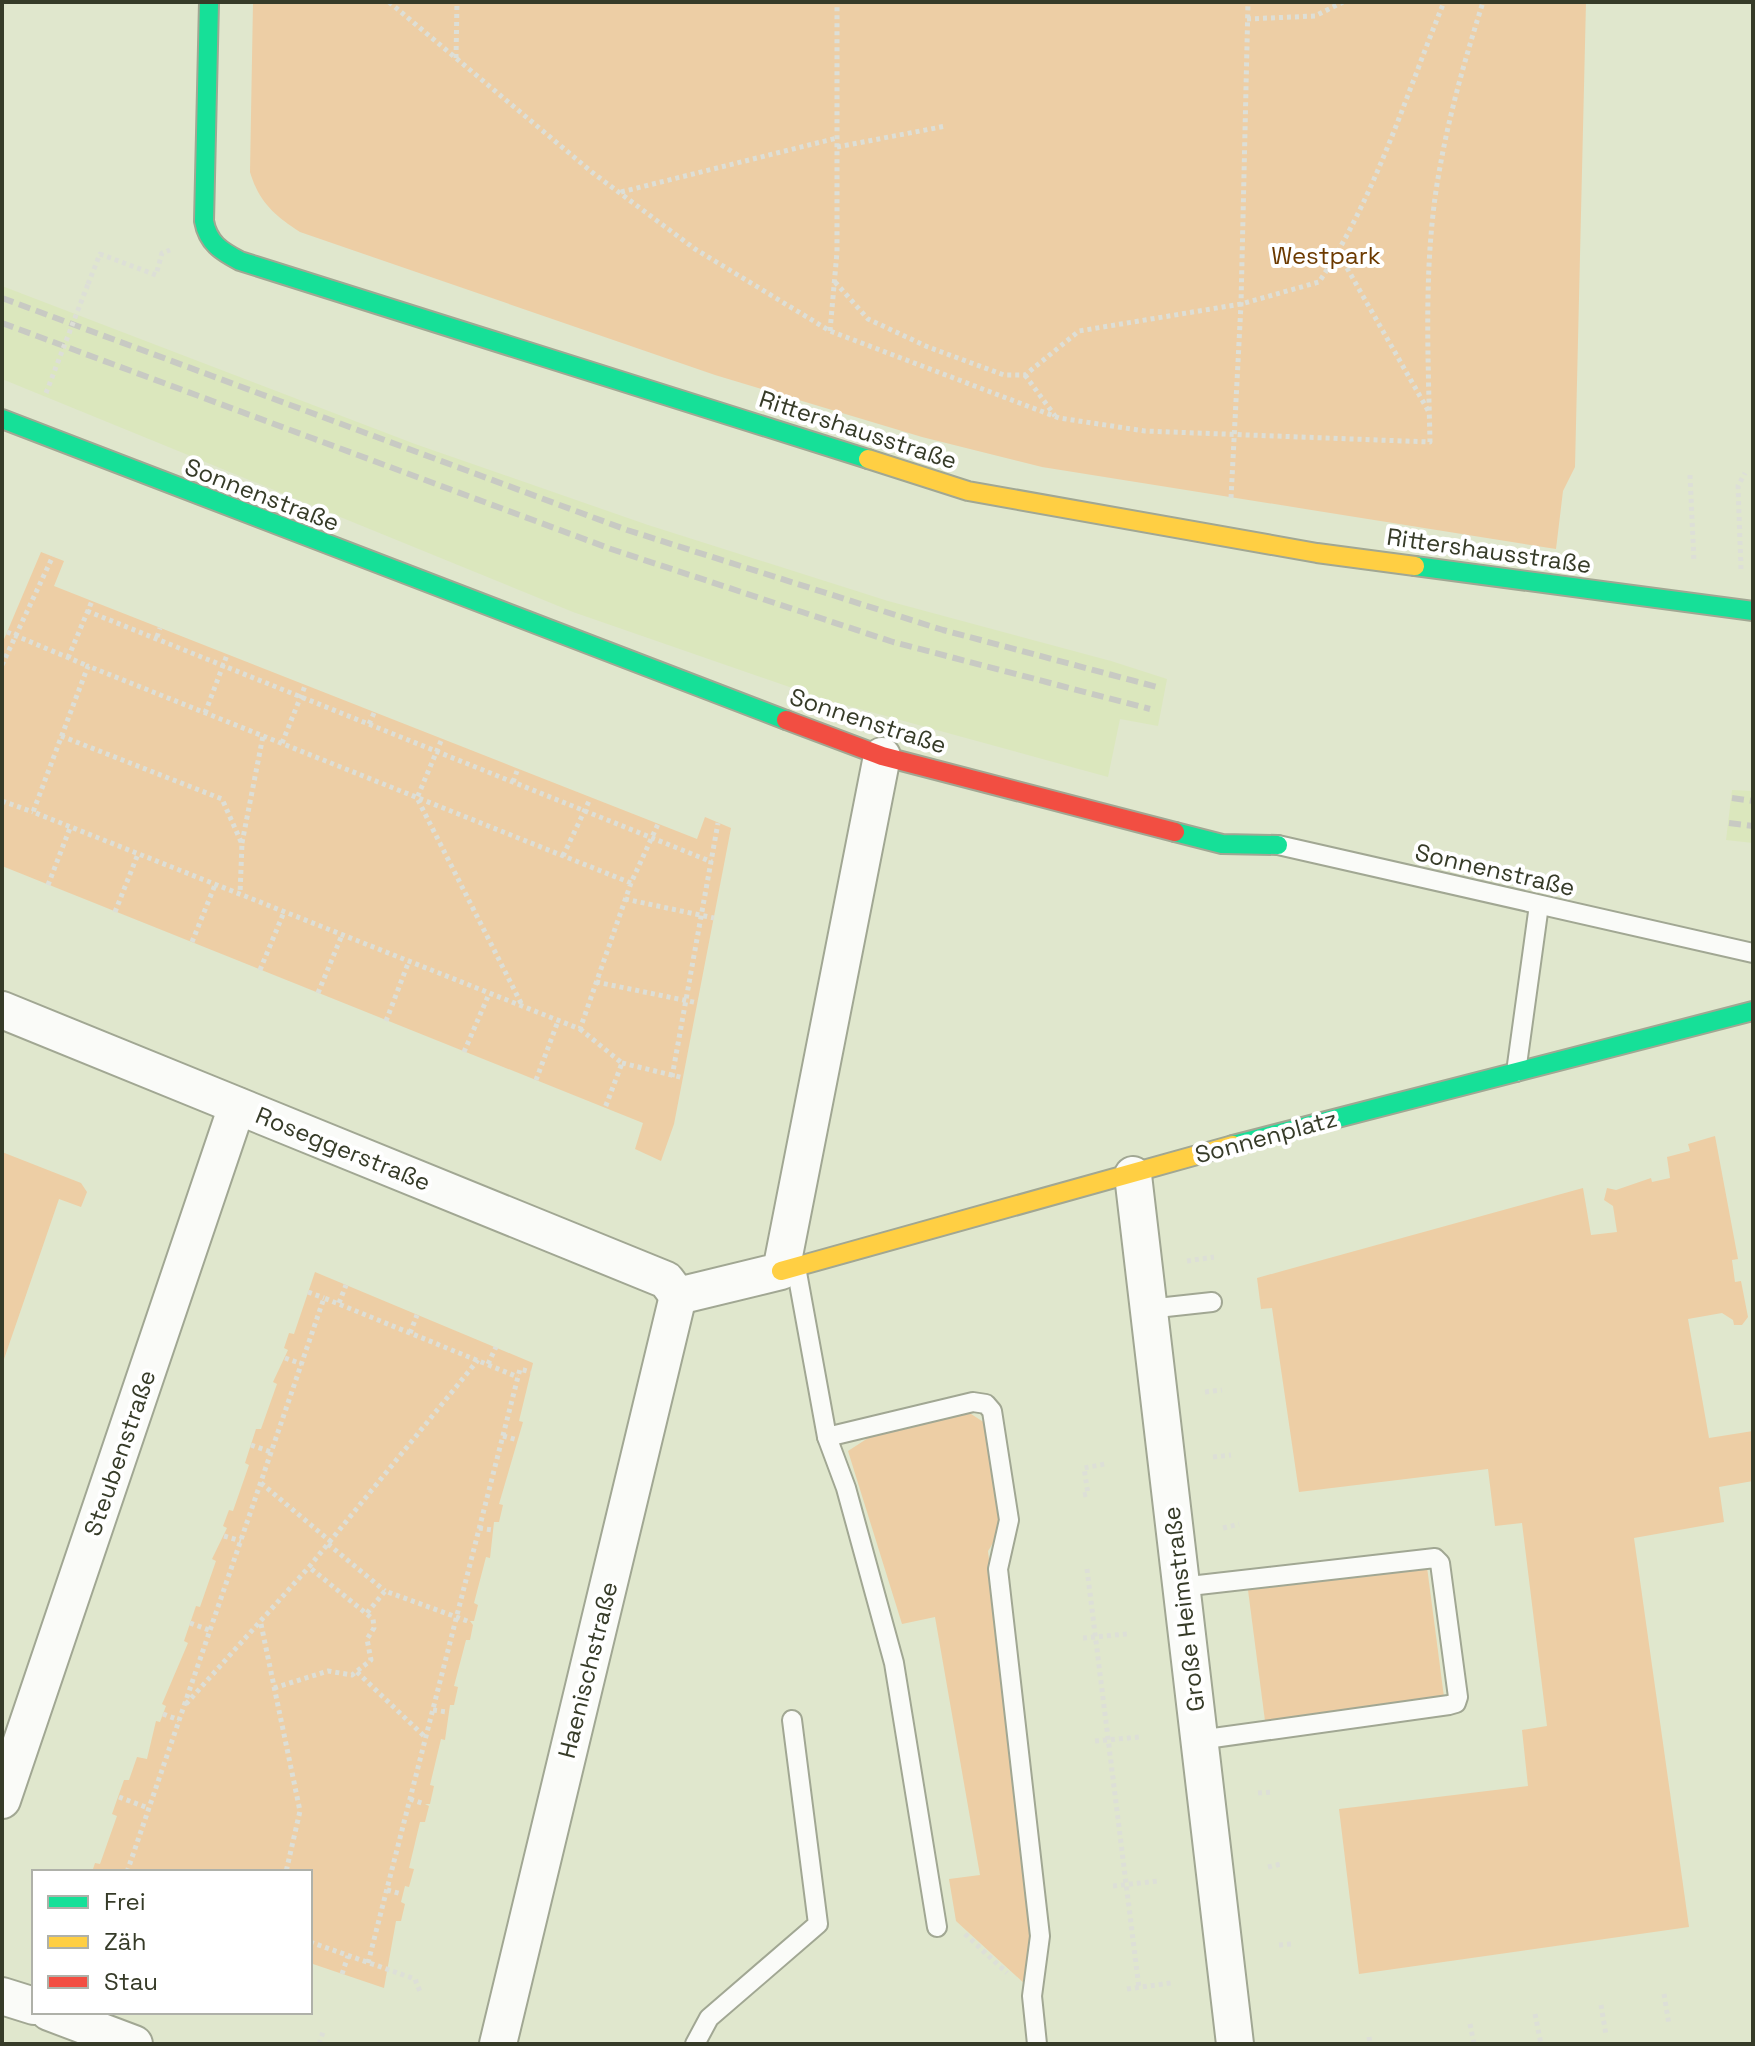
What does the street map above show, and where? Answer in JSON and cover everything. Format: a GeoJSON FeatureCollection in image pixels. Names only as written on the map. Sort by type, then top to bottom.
{"type":"FeatureCollection","features":[{"type":"Feature","properties":{"kind":"street","name":"Rittershausstraße"},"geometry":{"type":"LineString","coordinates":[[209,2],[204,221],[210,241],[228,255],[968,491],[1229,539],[1753,611]]}},
{"type":"Feature","properties":{"kind":"street","name":"Sonnenstraße"},"geometry":{"type":"LineString","coordinates":[[2,419],[404,577],[882,756],[1222,844],[1278,845]]}},
{"type":"Feature","properties":{"kind":"street"},"geometry":{"type":"LineString","coordinates":[[788,1269],[882,756]]}},
{"type":"Feature","properties":{"kind":"street","name":"Roseggerstraße"},"geometry":{"type":"LineString","coordinates":[[2,1010],[666,1280],[678,1296]]}},
{"type":"Feature","properties":{"kind":"street","name":"Sonnenplatz"},"geometry":{"type":"LineString","coordinates":[[678,1296],[1133,1175],[1283,1131],[1753,1011]]}},
{"type":"Feature","properties":{"kind":"street","name":"Steubenstraße"},"geometry":{"type":"LineString","coordinates":[[2,1800],[237,1106]]}},
{"type":"Feature","properties":{"kind":"street","name":"Große Heimstraße"},"geometry":{"type":"LineString","coordinates":[[1133,1175],[1235,2044]]}},
{"type":"Feature","properties":{"kind":"street","name":"Haenischstraße"},"geometry":{"type":"LineString","coordinates":[[498,2044],[678,1296]]}},
{"type":"Feature","properties":{"kind":"street"},"geometry":{"type":"LineString","coordinates":[[2,1996],[32,2005]]}},
{"type":"Feature","properties":{"kind":"street"},"geometry":{"type":"LineString","coordinates":[[54,2014],[134,2044]]}},
{"type":"Feature","properties":{"kind":"lane","name":"Sonnenstraße"},"geometry":{"type":"LineString","coordinates":[[1278,845],[1753,953]]}},
{"type":"Feature","properties":{"kind":"lane"},"geometry":{"type":"LineString","coordinates":[[1516,1072],[1539,905]]}},
{"type":"Feature","properties":{"kind":"lane"},"geometry":{"type":"LineString","coordinates":[[788,1269],[827,1437],[851,1503],[894,1663],[937,1927]]}},
{"type":"Feature","properties":{"kind":"lane"},"geometry":{"type":"LineString","coordinates":[[1148,1309],[1212,1302]]}},
{"type":"Feature","properties":{"kind":"lane"},"geometry":{"type":"LineString","coordinates":[[827,1437],[973,1402],[986,1404],[992,1411],[1009,1520],[998,1569],[1040,1936],[1032,1996],[1037,2044]]}},
{"type":"Feature","properties":{"kind":"lane"},"geometry":{"type":"LineString","coordinates":[[1181,1587],[1435,1558],[1440,1563],[1458,1697],[1456,1703],[1449,1705],[1199,1740]]}},
{"type":"Feature","properties":{"kind":"lane"},"geometry":{"type":"LineString","coordinates":[[695,2044],[709,2018],[818,1924],[792,1720]]}},
{"type":"Feature","properties":{"kind":"path"},"geometry":{"type":"LineString","coordinates":[[389,2],[620,193],[695,249],[830,331],[1056,417],[1145,431],[1430,442],[1428,274],[1439,169],[1463,66],[1483,2]]}},
{"type":"Feature","properties":{"kind":"path"},"geometry":{"type":"LineString","coordinates":[[456,59],[457,2]]}},
{"type":"Feature","properties":{"kind":"path"},"geometry":{"type":"LineString","coordinates":[[830,331],[835,282],[837,2]]}},
{"type":"Feature","properties":{"kind":"path"},"geometry":{"type":"LineString","coordinates":[[1229,539],[1241,304],[1248,2]]}},
{"type":"Feature","properties":{"kind":"path"},"geometry":{"type":"LineString","coordinates":[[1247,19],[1315,16],[1343,2]]}},
{"type":"Feature","properties":{"kind":"path"},"geometry":{"type":"LineString","coordinates":[[835,282],[868,319],[981,368],[1004,375],[1025,375],[1079,331],[1241,304],[1319,282],[1339,254],[1377,169],[1444,2]]}},
{"type":"Feature","properties":{"kind":"path"},"geometry":{"type":"LineString","coordinates":[[837,147],[946,126]]}},
{"type":"Feature","properties":{"kind":"path"},"geometry":{"type":"LineString","coordinates":[[620,193],[837,138]]}},
{"type":"Feature","properties":{"kind":"path"},"geometry":{"type":"LineString","coordinates":[[46,393],[100,254],[156,275]]}},
{"type":"Feature","properties":{"kind":"path"},"geometry":{"type":"LineString","coordinates":[[1339,254],[1429,413]]}},
{"type":"Feature","properties":{"kind":"path"},"geometry":{"type":"LineString","coordinates":[[1025,375],[1056,417]]}},
{"type":"Feature","properties":{"kind":"path"},"geometry":{"type":"LineString","coordinates":[[1741,564],[1738,486],[1745,473]]}},
{"type":"Feature","properties":{"kind":"path"},"geometry":{"type":"LineString","coordinates":[[1690,475],[1694,558]]}},
{"type":"Feature","properties":{"kind":"path"},"geometry":{"type":"LineString","coordinates":[[2,665],[53,556]]}},
{"type":"Feature","properties":{"kind":"path"},"geometry":{"type":"LineString","coordinates":[[68,658],[92,601]]}},
{"type":"Feature","properties":{"kind":"path"},"geometry":{"type":"LineString","coordinates":[[87,611],[712,862]]}},
{"type":"Feature","properties":{"kind":"path"},"geometry":{"type":"LineString","coordinates":[[157,637],[160,628]]}},
{"type":"Feature","properties":{"kind":"path"},"geometry":{"type":"LineString","coordinates":[[7,632],[631,883]]}},
{"type":"Feature","properties":{"kind":"path"},"geometry":{"type":"LineString","coordinates":[[205,713],[227,655]]}},
{"type":"Feature","properties":{"kind":"path"},"geometry":{"type":"LineString","coordinates":[[33,812],[88,666]]}},
{"type":"Feature","properties":{"kind":"path"},"geometry":{"type":"LineString","coordinates":[[282,743],[305,686]]}},
{"type":"Feature","properties":{"kind":"path"},"geometry":{"type":"LineString","coordinates":[[369,724],[374,713]]}},
{"type":"Feature","properties":{"kind":"path"},"geometry":{"type":"LineString","coordinates":[[61,736],[222,799],[242,844]]}},
{"type":"Feature","properties":{"kind":"path"},"geometry":{"type":"LineString","coordinates":[[240,894],[242,844],[263,736]]}},
{"type":"Feature","properties":{"kind":"path"},"geometry":{"type":"LineString","coordinates":[[441,741],[417,798],[523,1006]]}},
{"type":"Feature","properties":{"kind":"path"},"geometry":{"type":"LineString","coordinates":[[513,782],[517,771]]}},
{"type":"Feature","properties":{"kind":"path"},"geometry":{"type":"LineString","coordinates":[[563,856],[590,799]]}},
{"type":"Feature","properties":{"kind":"path"},"geometry":{"type":"LineString","coordinates":[[2,801],[580,1029],[622,1063],[684,1078]]}},
{"type":"Feature","properties":{"kind":"path"},"geometry":{"type":"LineString","coordinates":[[672,1077],[718,823]]}},
{"type":"Feature","properties":{"kind":"path"},"geometry":{"type":"LineString","coordinates":[[580,1029],[631,883],[658,824]]}},
{"type":"Feature","properties":{"kind":"path"},"geometry":{"type":"LineString","coordinates":[[48,885],[70,828]]}},
{"type":"Feature","properties":{"kind":"path"},"geometry":{"type":"LineString","coordinates":[[115,912],[138,854]]}},
{"type":"Feature","properties":{"kind":"path"},"geometry":{"type":"LineString","coordinates":[[192,942],[215,885]]}},
{"type":"Feature","properties":{"kind":"path"},"geometry":{"type":"LineString","coordinates":[[625,899],[714,918]]}},
{"type":"Feature","properties":{"kind":"path"},"geometry":{"type":"LineString","coordinates":[[260,970],[284,912]]}},
{"type":"Feature","properties":{"kind":"path"},"geometry":{"type":"LineString","coordinates":[[318,993],[342,935]]}},
{"type":"Feature","properties":{"kind":"path"},"geometry":{"type":"LineString","coordinates":[[386,1021],[409,961]]}},
{"type":"Feature","properties":{"kind":"path"},"geometry":{"type":"LineString","coordinates":[[596,982],[698,1003]]}},
{"type":"Feature","properties":{"kind":"path"},"geometry":{"type":"LineString","coordinates":[[464,1052],[489,993]]}},
{"type":"Feature","properties":{"kind":"path"},"geometry":{"type":"LineString","coordinates":[[536,1080],[558,1021]]}},
{"type":"Feature","properties":{"kind":"path"},"geometry":{"type":"LineString","coordinates":[[605,1108],[622,1063]]}},
{"type":"Feature","properties":{"kind":"path"},"geometry":{"type":"LineString","coordinates":[[1187,1261],[1214,1257]]}},
{"type":"Feature","properties":{"kind":"path"},"geometry":{"type":"LineString","coordinates":[[339,1303],[346,1285]]}},
{"type":"Feature","properties":{"kind":"path"},"geometry":{"type":"LineString","coordinates":[[308,1292],[518,1377]]}},
{"type":"Feature","properties":{"kind":"path"},"geometry":{"type":"LineString","coordinates":[[128,1870],[324,1298]]}},
{"type":"Feature","properties":{"kind":"path"},"geometry":{"type":"LineString","coordinates":[[410,1333],[417,1315]]}},
{"type":"Feature","properties":{"kind":"path"},"geometry":{"type":"LineString","coordinates":[[488,1364],[496,1347]]}},
{"type":"Feature","properties":{"kind":"path"},"geometry":{"type":"LineString","coordinates":[[285,1358],[302,1364]]}},
{"type":"Feature","properties":{"kind":"path"},"geometry":{"type":"LineString","coordinates":[[183,1708],[309,1567],[478,1360]]}},
{"type":"Feature","properties":{"kind":"path"},"geometry":{"type":"LineString","coordinates":[[368,1963],[520,1369],[531,1372]]}},
{"type":"Feature","properties":{"kind":"path"},"geometry":{"type":"LineString","coordinates":[[1205,1392],[1222,1390]]}},
{"type":"Feature","properties":{"kind":"path"},"geometry":{"type":"LineString","coordinates":[[503,1436],[518,1440]]}},
{"type":"Feature","properties":{"kind":"path"},"geometry":{"type":"LineString","coordinates":[[251,1445],[271,1452]]}},
{"type":"Feature","properties":{"kind":"path"},"geometry":{"type":"LineString","coordinates":[[1213,1457],[1231,1455]]}},
{"type":"Feature","properties":{"kind":"path"},"geometry":{"type":"LineString","coordinates":[[1083,1495],[1088,1494],[1084,1468],[1105,1464]]}},
{"type":"Feature","properties":{"kind":"path"},"geometry":{"type":"LineString","coordinates":[[261,1483],[385,1591],[470,1622]]}},
{"type":"Feature","properties":{"kind":"path"},"geometry":{"type":"LineString","coordinates":[[1223,1528],[1239,1524]]}},
{"type":"Feature","properties":{"kind":"path"},"geometry":{"type":"LineString","coordinates":[[479,1528],[492,1530]]}},
{"type":"Feature","properties":{"kind":"path"},"geometry":{"type":"LineString","coordinates":[[224,1536],[241,1541]]}},
{"type":"Feature","properties":{"kind":"path"},"geometry":{"type":"LineString","coordinates":[[274,1688],[328,1671],[352,1675],[371,1660],[367,1639],[374,1628],[373,1619],[309,1567]]}},
{"type":"Feature","properties":{"kind":"path"},"geometry":{"type":"LineString","coordinates":[[1087,1569],[1139,1988]]}},
{"type":"Feature","properties":{"kind":"path"},"geometry":{"type":"LineString","coordinates":[[367,1613],[385,1591]]}},
{"type":"Feature","properties":{"kind":"path"},"geometry":{"type":"LineString","coordinates":[[190,1623],[209,1630]]}},
{"type":"Feature","properties":{"kind":"path"},"geometry":{"type":"LineString","coordinates":[[261,1623],[300,1811],[286,1870]]}},
{"type":"Feature","properties":{"kind":"path"},"geometry":{"type":"LineString","coordinates":[[1083,1638],[1127,1634]]}},
{"type":"Feature","properties":{"kind":"path"},"geometry":{"type":"LineString","coordinates":[[357,1672],[426,1737]]}},
{"type":"Feature","properties":{"kind":"path"},"geometry":{"type":"LineString","coordinates":[[433,1710],[447,1712]]}},
{"type":"Feature","properties":{"kind":"path"},"geometry":{"type":"LineString","coordinates":[[163,1714],[179,1720]]}},
{"type":"Feature","properties":{"kind":"path"},"geometry":{"type":"LineString","coordinates":[[1095,1741],[1140,1737]]}},
{"type":"Feature","properties":{"kind":"path"},"geometry":{"type":"LineString","coordinates":[[1258,1793],[1272,1792]]}},
{"type":"Feature","properties":{"kind":"path"},"geometry":{"type":"LineString","coordinates":[[119,1797],[148,1808]]}},
{"type":"Feature","properties":{"kind":"path"},"geometry":{"type":"LineString","coordinates":[[410,1799],[425,1804]]}},
{"type":"Feature","properties":{"kind":"path"},"geometry":{"type":"LineString","coordinates":[[1268,1867],[1281,1864]]}},
{"type":"Feature","properties":{"kind":"path"},"geometry":{"type":"LineString","coordinates":[[1113,1886],[1158,1881]]}},
{"type":"Feature","properties":{"kind":"path"},"geometry":{"type":"LineString","coordinates":[[387,1890],[402,1894]]}},
{"type":"Feature","properties":{"kind":"path"},"geometry":{"type":"LineString","coordinates":[[937,1927],[955,1925],[1032,1996]]}},
{"type":"Feature","properties":{"kind":"path"},"geometry":{"type":"LineString","coordinates":[[312,1943],[415,1979],[421,1994]]}},
{"type":"Feature","properties":{"kind":"path"},"geometry":{"type":"LineString","coordinates":[[1279,1945],[1291,1944]]}},
{"type":"Feature","properties":{"kind":"path"},"geometry":{"type":"LineString","coordinates":[[342,1974],[348,1956]]}},
{"type":"Feature","properties":{"kind":"path"},"geometry":{"type":"LineString","coordinates":[[1127,1989],[1171,1983]]}},
{"type":"Feature","properties":{"kind":"path"},"geometry":{"type":"LineString","coordinates":[[1664,1994],[1669,2025]]}},
{"type":"Feature","properties":{"kind":"path"},"geometry":{"type":"LineString","coordinates":[[1601,2005],[1606,2035]]}},
{"type":"Feature","properties":{"kind":"path"},"geometry":{"type":"LineString","coordinates":[[1535,2014],[1541,2044]]}},
{"type":"Feature","properties":{"kind":"path"},"geometry":{"type":"LineString","coordinates":[[1470,2024],[1474,2044]]}},
{"type":"Feature","properties":{"kind":"path"},"geometry":{"type":"LineString","coordinates":[[319,2044],[323,2032]]}},
{"type":"Feature","properties":{"kind":"shaded area"},"geometry":{"type":"Polygon","coordinates":[[[2,286],[415,444],[648,525],[888,601],[1167,679],[1158,726],[1120,719],[1108,777],[827,700],[573,612],[2,379],[2,286]]]}},
{"type":"Feature","properties":{"kind":"shaded area"},"geometry":{"type":"Polygon","coordinates":[[[1732,790],[1753,791],[1753,843],[1726,840],[1732,790]]]}},
{"type":"Feature","properties":{"kind":"green space","name":"Westpark"},"geometry":{"type":"Polygon","coordinates":[[[253,2],[1586,2],[1575,467],[1563,491],[1556,549],[1042,467],[922,437],[715,375],[300,232],[269,207],[258,192],[250,172],[253,2]]]}},
{"type":"Feature","properties":{"kind":"green space"},"geometry":{"type":"Polygon","coordinates":[[[41,552],[64,561],[54,586],[697,839],[705,817],[731,828],[674,1124],[661,1161],[635,1149],[643,1123],[2,866],[2,644],[41,552]]]}},
{"type":"Feature","properties":{"kind":"green space"},"geometry":{"type":"Polygon","coordinates":[[[1715,1136],[1738,1259],[1732,1260],[1735,1282],[1741,1281],[1748,1317],[1742,1325],[1734,1325],[1733,1320],[1722,1313],[1688,1319],[1709,1438],[1753,1431],[1753,1481],[1719,1487],[1724,1522],[1634,1538],[1689,1927],[1359,1974],[1339,1809],[1528,1786],[1522,1730],[1547,1726],[1522,1523],[1495,1526],[1488,1469],[1299,1492],[1272,1308],[1261,1309],[1257,1278],[1583,1188],[1591,1235],[1617,1232],[1613,1206],[1604,1200],[1607,1188],[1616,1190],[1651,1178],[1652,1182],[1670,1178],[1667,1157],[1690,1151],[1688,1144],[1715,1136]]]}},
{"type":"Feature","properties":{"kind":"green space"},"geometry":{"type":"Polygon","coordinates":[[[2,1152],[81,1183],[87,1192],[81,1207],[59,1199],[2,1365],[2,1152]]]}},
{"type":"Feature","properties":{"kind":"green space"},"geometry":{"type":"Polygon","coordinates":[[[315,1272],[533,1363],[519,1421],[523,1422],[499,1504],[503,1505],[499,1522],[494,1522],[490,1558],[486,1557],[474,1603],[478,1605],[474,1621],[470,1621],[473,1625],[470,1640],[466,1640],[454,1686],[458,1687],[454,1705],[450,1705],[445,1740],[441,1739],[430,1785],[434,1786],[430,1804],[425,1804],[429,1806],[425,1822],[420,1822],[409,1868],[414,1869],[401,1902],[405,1904],[401,1921],[396,1921],[384,1988],[312,1964],[312,1870],[93,1870],[95,1863],[100,1864],[117,1816],[112,1814],[124,1780],[129,1780],[137,1757],[147,1759],[156,1721],[160,1722],[166,1706],[162,1704],[188,1643],[184,1641],[196,1606],[200,1607],[216,1561],[212,1559],[227,1528],[223,1526],[229,1510],[233,1511],[249,1465],[245,1463],[256,1429],[261,1429],[277,1384],[273,1382],[288,1350],[284,1348],[289,1333],[294,1334],[315,1272]]]}},
{"type":"Feature","properties":{"kind":"green space"},"geometry":{"type":"Polygon","coordinates":[[[968,1412],[985,1423],[1000,1506],[995,1537],[988,1551],[1031,1915],[1026,1985],[956,1921],[949,1879],[980,1875],[935,1617],[902,1624],[848,1451],[882,1429],[968,1412]]]}},
{"type":"Feature","properties":{"kind":"green space"},"geometry":{"type":"Polygon","coordinates":[[[1427,1567],[1444,1697],[1265,1721],[1248,1590],[1427,1567]]]}},
{"type":"Feature","properties":{"kind":"railway"},"geometry":{"type":"LineString","coordinates":[[2,298],[627,530],[943,630],[1157,687]]}},
{"type":"Feature","properties":{"kind":"railway"},"geometry":{"type":"LineString","coordinates":[[2,323],[611,549],[893,642],[1150,709]]}},
{"type":"Feature","properties":{"kind":"railway"},"geometry":{"type":"LineString","coordinates":[[1732,798],[1753,801]]}},
{"type":"Feature","properties":{"kind":"railway"},"geometry":{"type":"LineString","coordinates":[[1729,823],[1753,826]]}},
{"type":"Feature","properties":{"kind":"traffic: fast"},"geometry":{"type":"LineString","coordinates":[[209,2],[204,221],[212,241],[221,250],[240,261],[868,459]]}},
{"type":"Feature","properties":{"kind":"traffic: fast"},"geometry":{"type":"LineString","coordinates":[[2,419],[786,720]]}},
{"type":"Feature","properties":{"kind":"traffic: fast"},"geometry":{"type":"LineString","coordinates":[[1415,566],[1753,611]]}},
{"type":"Feature","properties":{"kind":"traffic: fast"},"geometry":{"type":"LineString","coordinates":[[1175,832],[1222,844],[1278,845]]}},
{"type":"Feature","properties":{"kind":"traffic: fast"},"geometry":{"type":"LineString","coordinates":[[1233,1145],[1753,1011]]}},
{"type":"Feature","properties":{"kind":"traffic: slow"},"geometry":{"type":"LineString","coordinates":[[868,459],[968,491],[1317,553],[1415,566]]}},
{"type":"Feature","properties":{"kind":"traffic: slow"},"geometry":{"type":"LineString","coordinates":[[781,1271],[1233,1145]]}},
{"type":"Feature","properties":{"kind":"traffic: jam"},"geometry":{"type":"LineString","coordinates":[[786,720],[882,756],[1175,832]]}}]}
